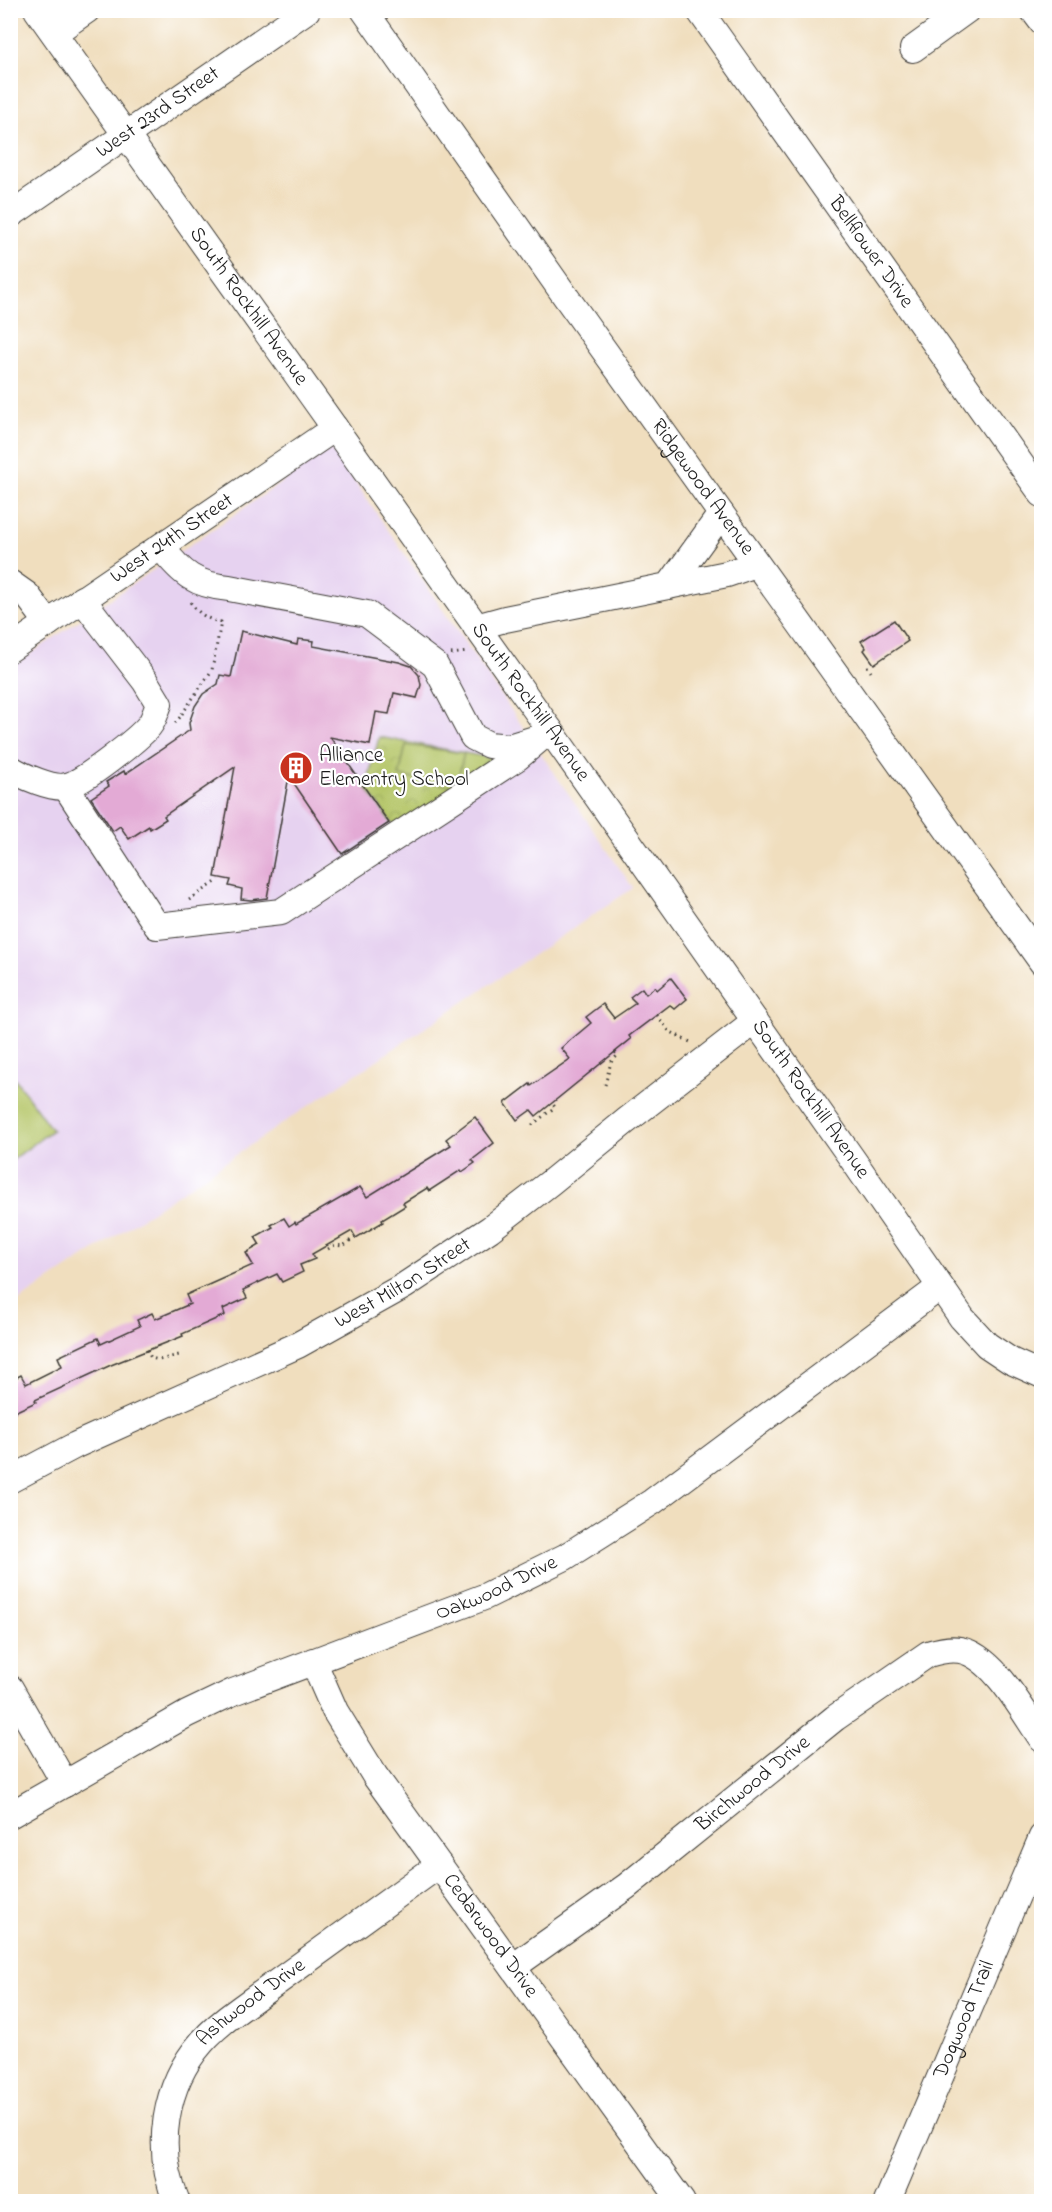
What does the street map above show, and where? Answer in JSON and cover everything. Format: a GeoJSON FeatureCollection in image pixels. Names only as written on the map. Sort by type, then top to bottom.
{"type":"FeatureCollection","features":[{"type":"Feature","properties":{"kind":"street","name":"South Rockhill Avenue"},"geometry":{"type":"LineString","coordinates":[[38,10],[550,730],[971,1330],[987,1345],[1011,1361],[1041,1375]]}},
{"type":"Feature","properties":{"kind":"street"},"geometry":{"type":"LineString","coordinates":[[54,33],[87,10]]}},
{"type":"Feature","properties":{"kind":"street","name":"West 23rd Street"},"geometry":{"type":"LineString","coordinates":[[10,215],[307,10]]}},
{"type":"Feature","properties":{"kind":"street","name":"Ridgewood Avenue"},"geometry":{"type":"LineString","coordinates":[[364,10],[1041,962]]}},
{"type":"Feature","properties":{"kind":"street","name":"Bellflower Drive"},"geometry":{"type":"LineString","coordinates":[[699,10],[1041,494]]}},
{"type":"Feature","properties":{"kind":"street"},"geometry":{"type":"LineString","coordinates":[[913,49],[967,10]]}},
{"type":"Feature","properties":{"kind":"street"},"geometry":{"type":"LineString","coordinates":[[1033,10],[1041,22]]}},
{"type":"Feature","properties":{"kind":"street","name":"West 24th Street"},"geometry":{"type":"LineString","coordinates":[[10,649],[334,428]]}},
{"type":"Feature","properties":{"kind":"street"},"geometry":{"type":"LineString","coordinates":[[669,586],[721,514]]}},
{"type":"Feature","properties":{"kind":"street"},"geometry":{"type":"LineString","coordinates":[[161,547],[188,576],[208,586],[367,614],[435,665],[472,737],[489,745],[509,747],[531,741],[550,730]]}},
{"type":"Feature","properties":{"kind":"street"},"geometry":{"type":"LineString","coordinates":[[476,627],[505,619],[727,574],[756,564]]}},
{"type":"Feature","properties":{"kind":"street"},"geometry":{"type":"LineString","coordinates":[[10,583],[27,595],[48,623]]}},
{"type":"Feature","properties":{"kind":"street"},"geometry":{"type":"LineString","coordinates":[[10,768],[43,783],[66,787],[141,735],[152,723],[159,704],[145,681],[82,599]]}},
{"type":"Feature","properties":{"kind":"street"},"geometry":{"type":"LineString","coordinates":[[66,787],[157,926],[258,915],[281,912],[518,757],[550,730]]}},
{"type":"Feature","properties":{"kind":"street","name":"West Milton Street"},"geometry":{"type":"LineString","coordinates":[[10,1480],[76,1445],[298,1345],[404,1286],[490,1229],[755,1021]]}},
{"type":"Feature","properties":{"kind":"street","name":"Oakwood Drive"},"geometry":{"type":"LineString","coordinates":[[10,1815],[188,1714],[251,1685],[484,1597],[538,1571],[609,1531],[652,1502],[940,1287]]}},
{"type":"Feature","properties":{"kind":"street","name":"Birchwood Drive"},"geometry":{"type":"LineString","coordinates":[[513,1967],[627,1886],[835,1718],[913,1662],[928,1654],[941,1650],[961,1650],[977,1657],[989,1666],[1041,1739]]}},
{"type":"Feature","properties":{"kind":"street","name":"Cedarwood Drive"},"geometry":{"type":"LineString","coordinates":[[313,1661],[335,1711],[354,1744],[682,2202]]}},
{"type":"Feature","properties":{"kind":"street"},"geometry":{"type":"LineString","coordinates":[[10,1688],[65,1784]]}},
{"type":"Feature","properties":{"kind":"street","name":"Dogwood Trail"},"geometry":{"type":"LineString","coordinates":[[887,2202],[1041,1837]]}},
{"type":"Feature","properties":{"kind":"street","name":"Ashwood Drive"},"geometry":{"type":"LineString","coordinates":[[177,2202],[165,2153],[165,2127],[174,2089],[201,2043],[240,2008],[439,1865]]}},
{"type":"Feature","properties":{"kind":"path"},"geometry":{"type":"LineString","coordinates":[[175,724],[212,670],[221,622],[211,621],[195,610],[184,595]]}},
{"type":"Feature","properties":{"kind":"path"},"geometry":{"type":"LineString","coordinates":[[867,666],[872,672]]}},
{"type":"Feature","properties":{"kind":"path"},"geometry":{"type":"LineString","coordinates":[[177,706],[182,715]]}},
{"type":"Feature","properties":{"kind":"path"},"geometry":{"type":"LineString","coordinates":[[182,905],[219,880]]}},
{"type":"Feature","properties":{"kind":"path"},"geometry":{"type":"LineString","coordinates":[[657,1015],[669,1031],[686,1038],[695,1046]]}},
{"type":"Feature","properties":{"kind":"path"},"geometry":{"type":"LineString","coordinates":[[605,1085],[611,1062],[618,1055],[615,1052]]}},
{"type":"Feature","properties":{"kind":"path"},"geometry":{"type":"LineString","coordinates":[[532,1125],[555,1107],[552,1103]]}},
{"type":"Feature","properties":{"kind":"path"},"geometry":{"type":"LineString","coordinates":[[328,1250],[335,1245],[343,1246],[356,1237]]}},
{"type":"Feature","properties":{"kind":"path"},"geometry":{"type":"LineString","coordinates":[[147,1350],[151,1358],[159,1360],[179,1354]]}},
{"type":"Feature","properties":{"kind":"shaded area"},"geometry":{"type":"Polygon","coordinates":[[[332,448],[633,888],[11,1306],[11,667],[332,448]]]}},
{"type":"Feature","properties":{"kind":"green space"},"geometry":{"type":"Polygon","coordinates":[[[379,737],[492,758],[490,766],[396,829],[366,788],[379,737]]]}},
{"type":"Feature","properties":{"kind":"green space"},"geometry":{"type":"Polygon","coordinates":[[[406,745],[464,753],[456,787],[399,776],[406,745]]]}},
{"type":"Feature","properties":{"kind":"green space"},"geometry":{"type":"Polygon","coordinates":[[[11,1073],[52,1130],[10,1161],[11,1073]]]}},
{"type":"Feature","properties":{"kind":"building"},"geometry":{"type":"Polygon","coordinates":[[[894,620],[908,641],[874,664],[864,650],[866,648],[861,641],[894,620]]]}},
{"type":"Feature","properties":{"kind":"building","name":"Alliance Elementry School"},"geometry":{"type":"Polygon","coordinates":[[[241,631],[297,645],[298,639],[314,641],[313,646],[399,662],[411,666],[419,675],[421,685],[417,698],[394,693],[389,714],[376,712],[370,745],[330,737],[389,823],[342,854],[289,776],[267,898],[251,900],[241,899],[242,889],[229,886],[231,880],[215,877],[235,767],[164,816],[166,819],[150,829],[149,826],[129,839],[120,826],[113,831],[91,798],[109,786],[106,782],[124,771],[125,774],[190,730],[189,723],[195,706],[203,694],[218,684],[220,675],[231,677],[241,631]]]}},
{"type":"Feature","properties":{"kind":"building"},"geometry":{"type":"Polygon","coordinates":[[[671,978],[687,999],[675,1009],[670,1005],[629,1036],[631,1039],[536,1116],[531,1110],[517,1120],[505,1103],[570,1059],[561,1048],[591,1023],[586,1017],[603,1004],[614,1018],[636,1003],[630,997],[642,988],[646,994],[655,987],[657,990],[671,978]]]}},
{"type":"Feature","properties":{"kind":"building"},"geometry":{"type":"Polygon","coordinates":[[[475,1117],[494,1143],[472,1160],[475,1163],[462,1172],[461,1170],[429,1191],[427,1188],[403,1203],[405,1206],[382,1220],[383,1222],[356,1238],[352,1231],[312,1254],[315,1259],[300,1265],[303,1272],[282,1282],[277,1274],[243,1290],[247,1298],[223,1309],[225,1315],[182,1334],[183,1336],[111,1365],[10,1414],[10,1381],[21,1375],[26,1384],[62,1366],[58,1357],[98,1338],[101,1344],[140,1326],[137,1320],[152,1313],[155,1319],[190,1304],[186,1295],[253,1265],[246,1253],[260,1245],[255,1237],[273,1227],[271,1225],[284,1218],[289,1226],[295,1222],[296,1224],[360,1187],[367,1197],[451,1145],[446,1139],[475,1117]]]}},
{"type":"Feature","properties":{"kind":"place","name":"Alliance Elementry School"},"geometry":{"type":"Point","coordinates":[296,768]}}]}
